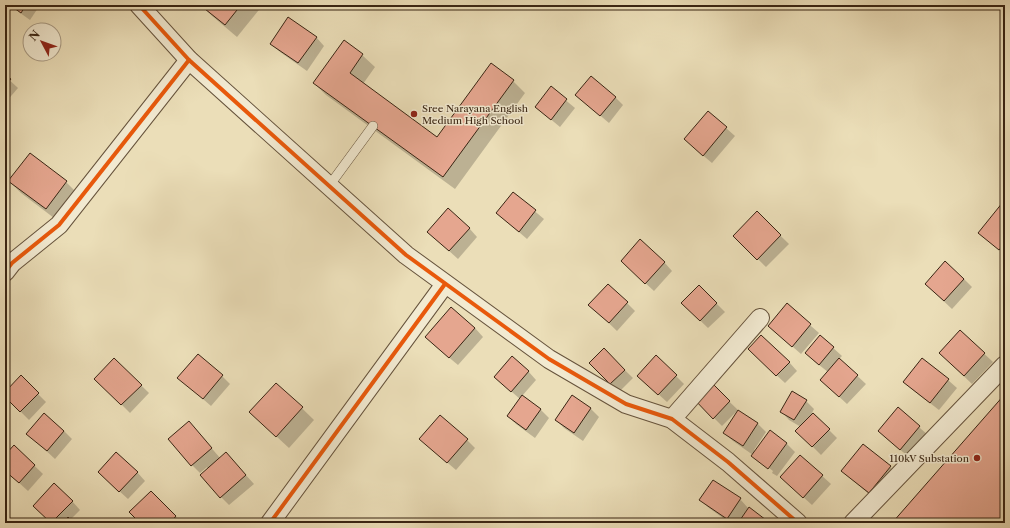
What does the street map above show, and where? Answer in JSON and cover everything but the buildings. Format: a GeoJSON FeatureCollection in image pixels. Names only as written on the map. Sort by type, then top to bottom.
{"type":"FeatureCollection","features":[{"type":"Feature","properties":{"kind":"street"},"geometry":{"type":"LineString","coordinates":[[139,5],[189,60],[406,255],[549,359],[626,404],[672,418],[728,462],[798,523]]}},
{"type":"Feature","properties":{"kind":"street"},"geometry":{"type":"LineString","coordinates":[[5,272],[12,263],[59,226],[189,60]]}},
{"type":"Feature","properties":{"kind":"street"},"geometry":{"type":"LineString","coordinates":[[270,523],[446,284]]}},
{"type":"Feature","properties":{"kind":"street"},"geometry":{"type":"LineString","coordinates":[[672,418],[760,318]]}},
{"type":"Feature","properties":{"kind":"street"},"geometry":{"type":"LineString","coordinates":[[853,523],[1005,365]]}},
{"type":"Feature","properties":{"kind":"lane"},"geometry":{"type":"LineString","coordinates":[[329,186],[374,126]]}},
{"type":"Feature","properties":{"kind":"cycle path"},"geometry":{"type":"LineString","coordinates":[[139,5],[189,60],[406,255],[549,359],[626,404],[672,419],[728,462],[798,523]]}},
{"type":"Feature","properties":{"kind":"cycle path"},"geometry":{"type":"LineString","coordinates":[[5,272],[12,263],[59,225],[189,60]]}},
{"type":"Feature","properties":{"kind":"cycle path"},"geometry":{"type":"LineString","coordinates":[[270,523],[445,284]]}},
{"type":"Feature","properties":{"kind":"place","name":"Sree Narayana English Medium High School"},"geometry":{"type":"Point","coordinates":[414,114]}},
{"type":"Feature","properties":{"kind":"place","name":"110kV Substation"},"geometry":{"type":"Point","coordinates":[977,458]}}]}
